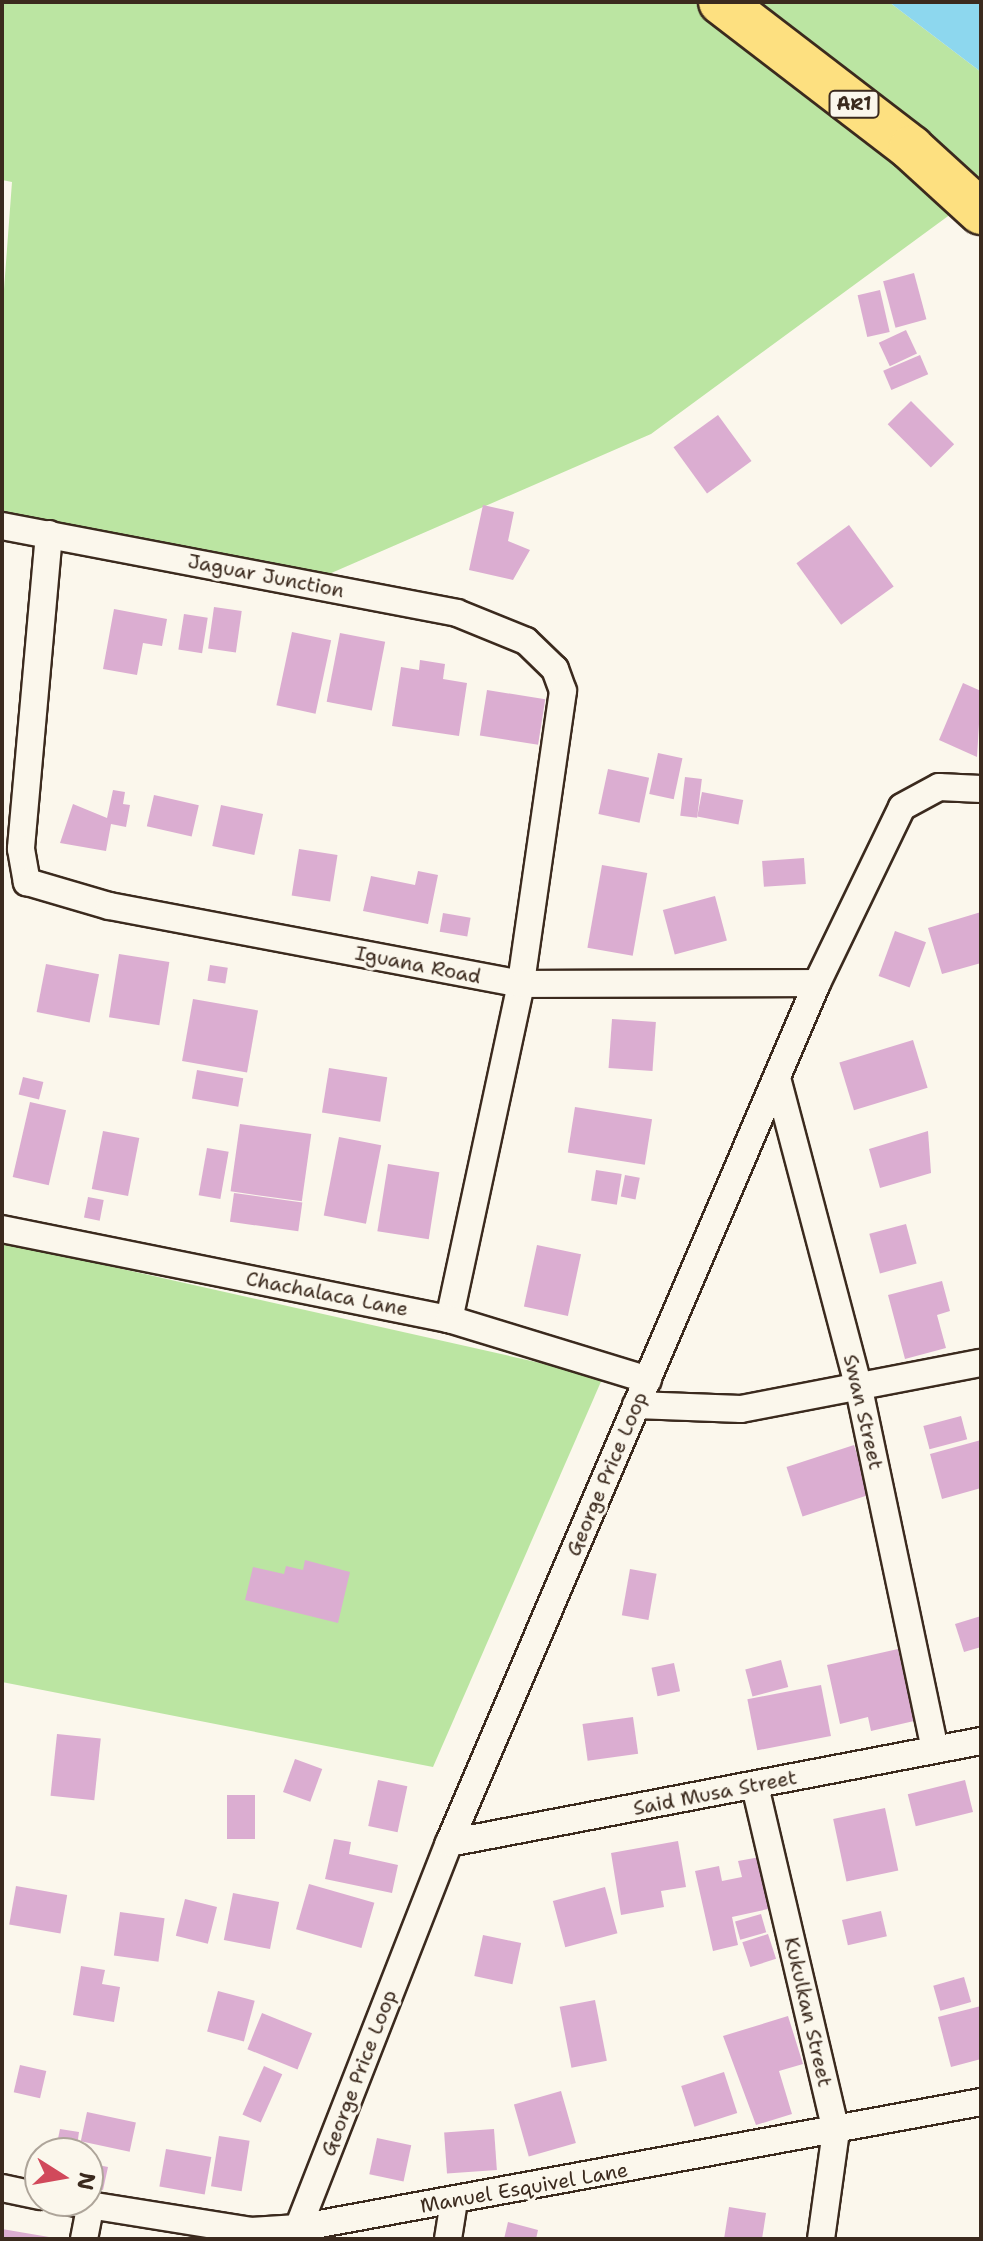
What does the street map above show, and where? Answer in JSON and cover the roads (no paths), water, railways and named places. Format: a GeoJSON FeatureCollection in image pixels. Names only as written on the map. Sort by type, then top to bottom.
{"type":"FeatureCollection","features":[{"type":"Feature","properties":{"kind":"highway","name":"AR1"},"geometry":{"type":"LineString","coordinates":[[721,2],[911,148],[981,212]]}},
{"type":"Feature","properties":{"kind":"street","name":"Jaguar Junction"},"geometry":{"type":"LineString","coordinates":[[2,526],[457,613],[526,641],[555,669],[563,691],[521,984]]}},
{"type":"Feature","properties":{"kind":"street","name":"Iguana Road"},"geometry":{"type":"LineString","coordinates":[[49,534],[21,849],[27,882],[109,906],[521,984],[817,983]]}},
{"type":"Feature","properties":{"kind":"street","name":"George Price Loop"},"geometry":{"type":"LineString","coordinates":[[298,2228],[449,1843],[817,983],[902,807],[939,787],[981,789]]}},
{"type":"Feature","properties":{"kind":"street"},"geometry":{"type":"LineString","coordinates":[[449,1319],[521,984]]}},
{"type":"Feature","properties":{"kind":"street","name":"Swan Street"},"geometry":{"type":"LineString","coordinates":[[777,1078],[859,1389],[935,1749]]}},
{"type":"Feature","properties":{"kind":"street","name":"Chachalaca Lane"},"geometry":{"type":"LineString","coordinates":[[2,1229],[449,1319],[648,1380]]}},
{"type":"Feature","properties":{"kind":"street"},"geometry":{"type":"LineString","coordinates":[[636,1405],[741,1409],[859,1389],[981,1363]]}},
{"type":"Feature","properties":{"kind":"street","name":"Said Musa Street"},"geometry":{"type":"LineString","coordinates":[[449,1843],[981,1741]]}},
{"type":"Feature","properties":{"kind":"street","name":"Kukulkan Street"},"geometry":{"type":"LineString","coordinates":[[755,1786],[836,2131],[821,2239]]}},
{"type":"Feature","properties":{"kind":"street","name":"Manuel Esquivel Lane"},"geometry":{"type":"LineString","coordinates":[[104,2209],[251,2231],[298,2228],[981,2102]]}},
{"type":"Feature","properties":{"kind":"street"},"geometry":{"type":"LineString","coordinates":[[2,2188],[24,2193]]}},
{"type":"Feature","properties":{"kind":"street"},"geometry":{"type":"LineString","coordinates":[[448,2239],[454,2201]]}},
{"type":"Feature","properties":{"kind":"street"},"geometry":{"type":"LineString","coordinates":[[84,2239],[88,2217]]}},
{"type":"Feature","properties":{"kind":"water"},"geometry":{"type":"Polygon","coordinates":[[[889,2],[981,2],[981,72],[889,2]]]}}]}
